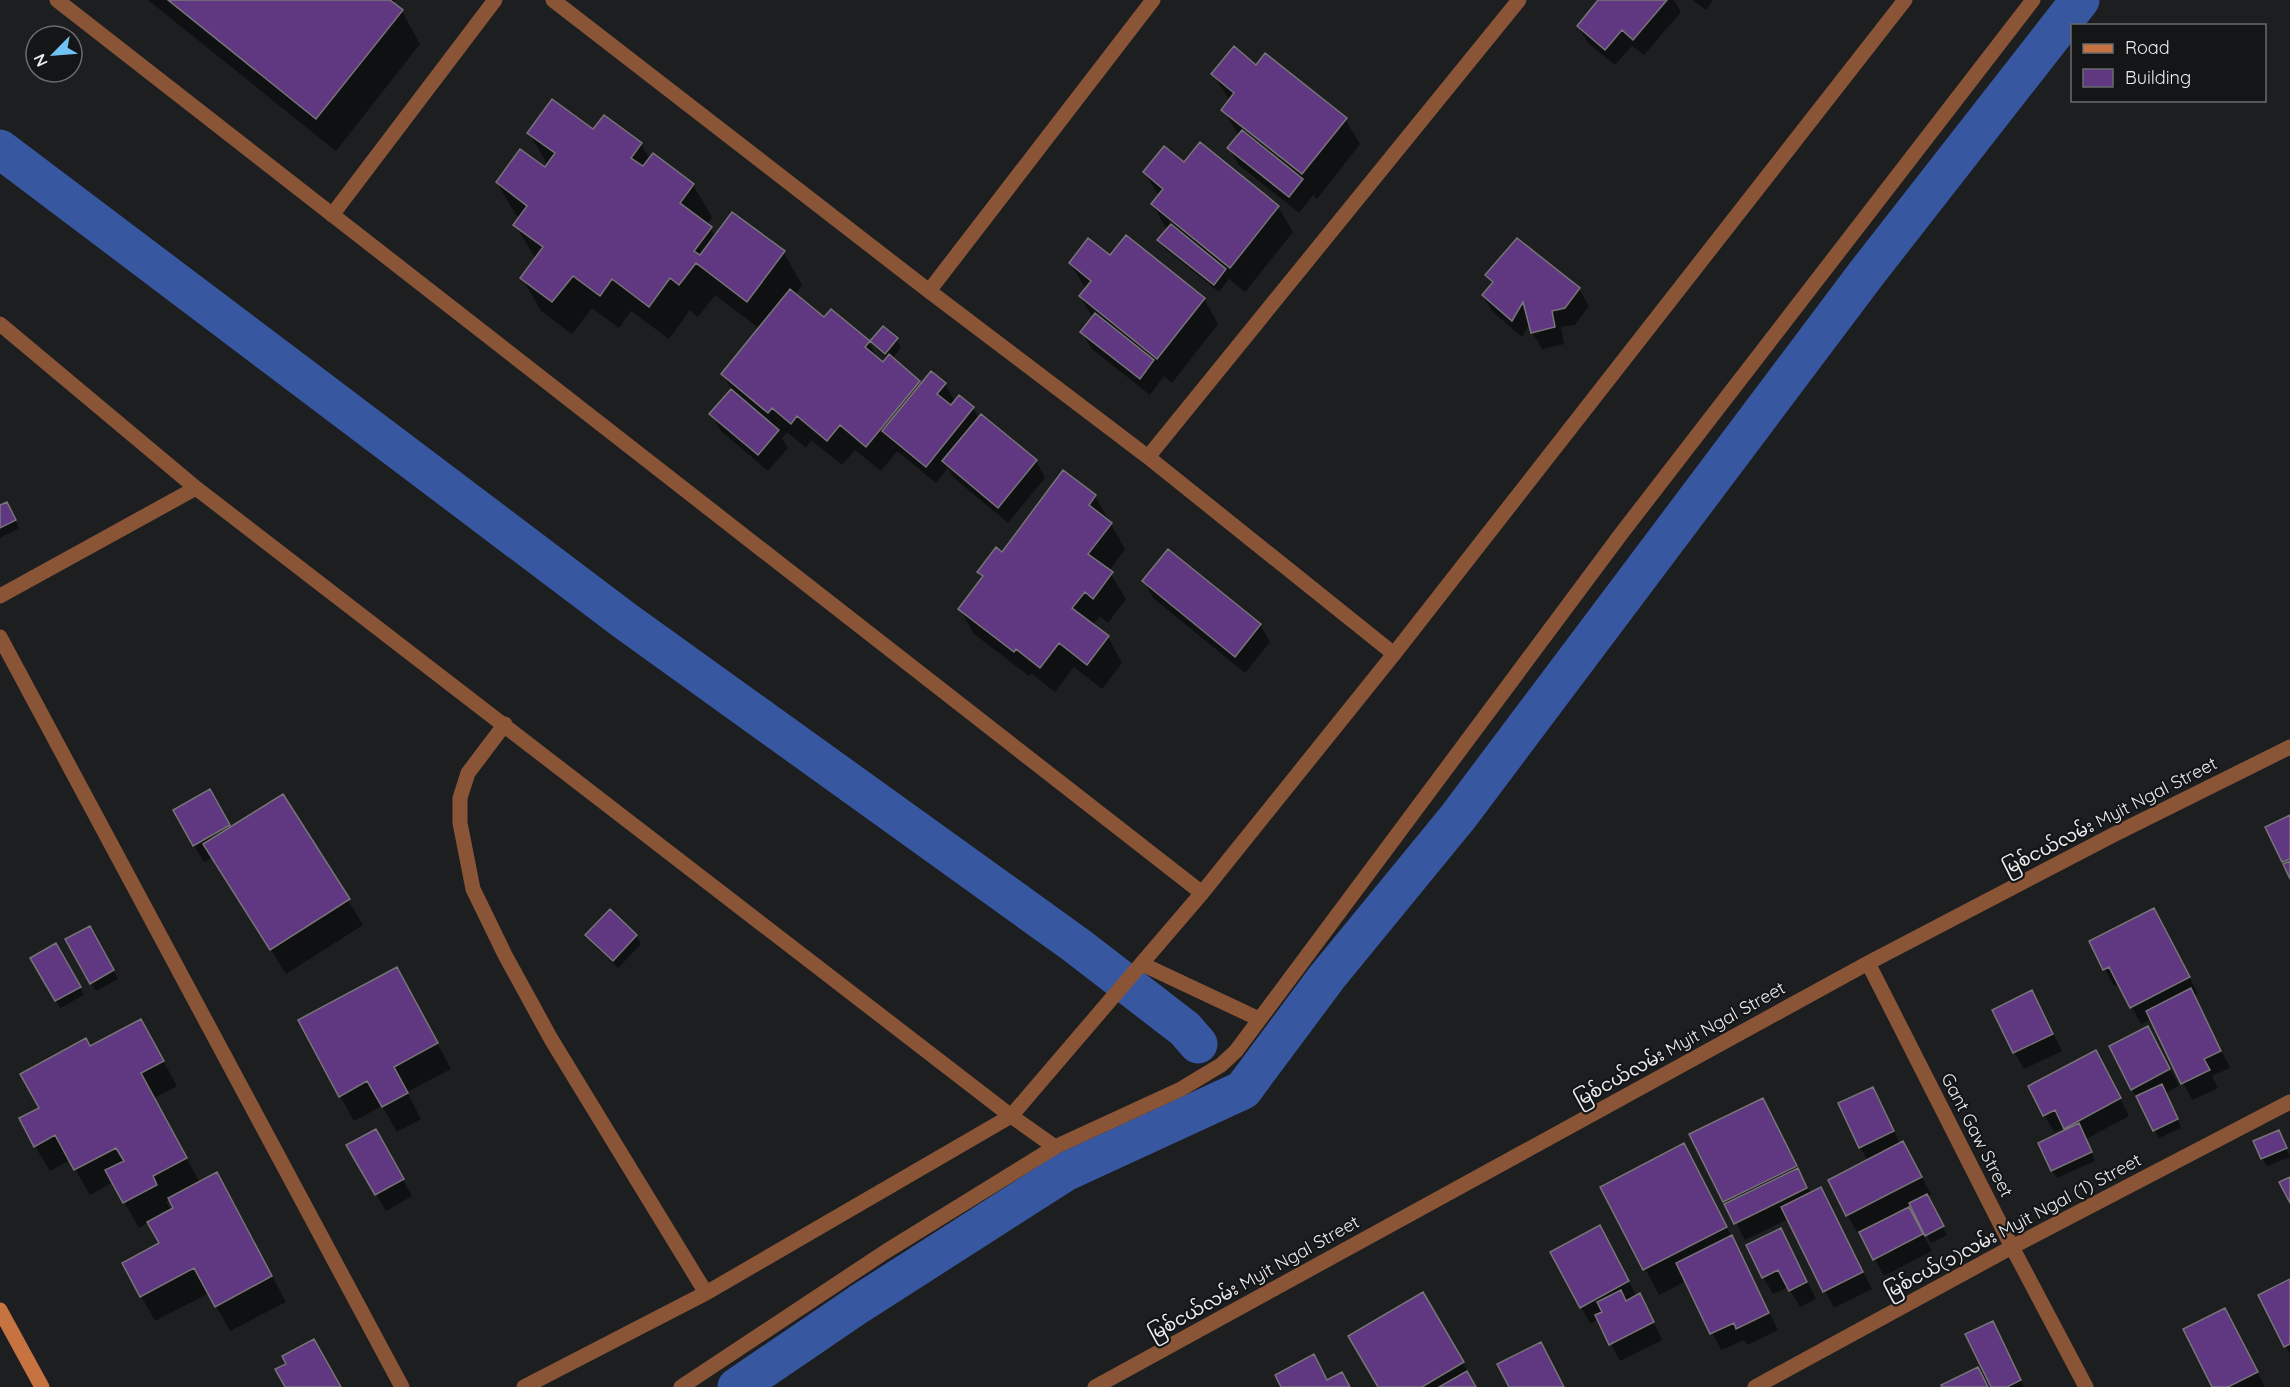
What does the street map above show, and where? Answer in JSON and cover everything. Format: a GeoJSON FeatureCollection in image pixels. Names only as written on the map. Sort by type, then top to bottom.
{"type":"FeatureCollection","features":[{"type":"Feature","properties":{"kind":"street"},"geometry":{"type":"LineString","coordinates":[[57,0],[1202,893]]}},
{"type":"Feature","properties":{"kind":"street"},"geometry":{"type":"LineString","coordinates":[[332,215],[495,0]]}},
{"type":"Feature","properties":{"kind":"street"},"geometry":{"type":"LineString","coordinates":[[553,0],[1148,457],[1394,654]]}},
{"type":"Feature","properties":{"kind":"street"},"geometry":{"type":"LineString","coordinates":[[929,291],[1153,0]]}},
{"type":"Feature","properties":{"kind":"street"},"geometry":{"type":"LineString","coordinates":[[1148,457],[1519,0]]}},
{"type":"Feature","properties":{"kind":"street"},"geometry":{"type":"LineString","coordinates":[[524,1387],[706,1293],[1011,1116],[1202,893],[1394,654],[1905,0]]}},
{"type":"Feature","properties":{"kind":"street"},"geometry":{"type":"LineString","coordinates":[[681,1387],[885,1252],[1054,1147],[1181,1089],[1214,1070],[1236,1051],[1621,534],[2033,0]]}},
{"type":"Feature","properties":{"kind":"street"},"geometry":{"type":"LineString","coordinates":[[0,324],[196,488],[1054,1147]]}},
{"type":"Feature","properties":{"kind":"street"},"geometry":{"type":"LineString","coordinates":[[0,596],[196,488]]}},
{"type":"Feature","properties":{"kind":"street"},"geometry":{"type":"LineString","coordinates":[[0,637],[402,1387]]}},
{"type":"Feature","properties":{"kind":"street"},"geometry":{"type":"LineString","coordinates":[[505,724],[468,773],[460,798],[460,823],[473,889],[505,955],[551,1039],[706,1293]]}},
{"type":"Feature","properties":{"kind":"street","name":"မြစ်ငယ်လမ်း Myit Ngal Street"},"geometry":{"type":"LineString","coordinates":[[1095,1387],[1868,963],[2113,835],[2290,747]]}},
{"type":"Feature","properties":{"kind":"street","name":"Gant Gaw Street"},"geometry":{"type":"LineString","coordinates":[[1868,963],[2086,1387]]}},
{"type":"Feature","properties":{"kind":"street"},"geometry":{"type":"LineString","coordinates":[[1138,968],[1259,1019]]}},
{"type":"Feature","properties":{"kind":"street","name":"မြစ်ငယ်(၁)လမ်း Myit Ngal (1) Street"},"geometry":{"type":"LineString","coordinates":[[1755,1387],[2012,1247],[2290,1102]]}},
{"type":"Feature","properties":{"kind":"street"},"geometry":{"type":"LineString","coordinates":[[0,1310],[42,1387]]}},
{"type":"Feature","properties":{"kind":"building"},"geometry":{"type":"Polygon","coordinates":[[[168,0],[390,0],[403,10],[316,119],[168,0]]]}},
{"type":"Feature","properties":{"kind":"building"},"geometry":{"type":"Polygon","coordinates":[[[1598,0],[1667,0],[1633,40],[1622,30],[1605,50],[1577,26],[1598,0]]]}},
{"type":"Feature","properties":{"kind":"building"},"geometry":{"type":"Polygon","coordinates":[[[1234,46],[1256,65],[1265,53],[1347,118],[1302,174],[1221,110],[1234,93],[1211,74],[1234,46]]]}},
{"type":"Feature","properties":{"kind":"building"},"geometry":{"type":"Polygon","coordinates":[[[552,99],[593,129],[604,115],[642,143],[631,158],[643,166],[653,153],[694,184],[680,203],[712,227],[694,251],[700,255],[732,212],[785,251],[747,302],[696,263],[679,285],[670,278],[649,307],[612,279],[600,296],[573,276],[552,302],[520,278],[543,247],[513,225],[527,206],[496,182],[520,149],[545,167],[555,153],[527,133],[552,99]]]}},
{"type":"Feature","properties":{"kind":"building"},"geometry":{"type":"Polygon","coordinates":[[[1242,130],[1303,179],[1289,197],[1227,148],[1242,130]]]}},
{"type":"Feature","properties":{"kind":"building"},"geometry":{"type":"Polygon","coordinates":[[[1200,142],[1279,206],[1230,268],[1151,204],[1163,189],[1143,172],[1164,146],[1184,162],[1200,142]]]}},
{"type":"Feature","properties":{"kind":"building"},"geometry":{"type":"Polygon","coordinates":[[[1171,224],[1226,269],[1214,285],[1157,240],[1171,224]]]}},
{"type":"Feature","properties":{"kind":"building"},"geometry":{"type":"Polygon","coordinates":[[[1126,235],[1205,298],[1157,359],[1079,296],[1091,281],[1069,263],[1088,238],[1110,255],[1126,235]]]}},
{"type":"Feature","properties":{"kind":"building"},"geometry":{"type":"Polygon","coordinates":[[[1517,238],[1580,288],[1565,308],[1552,311],[1555,327],[1531,333],[1523,302],[1512,321],[1482,295],[1493,282],[1485,275],[1517,238]]]}},
{"type":"Feature","properties":{"kind":"building"},"geometry":{"type":"Polygon","coordinates":[[[790,289],[824,317],[831,309],[870,341],[865,347],[883,362],[889,354],[920,381],[866,447],[840,425],[827,441],[797,416],[791,424],[772,408],[768,413],[721,374],[790,289]]]}},
{"type":"Feature","properties":{"kind":"building"},"geometry":{"type":"Polygon","coordinates":[[[1095,313],[1154,360],[1140,379],[1080,332],[1095,313]]]}},
{"type":"Feature","properties":{"kind":"building"},"geometry":{"type":"Polygon","coordinates":[[[883,326],[898,338],[885,354],[870,341],[883,326]]]}},
{"type":"Feature","properties":{"kind":"building"},"geometry":{"type":"Polygon","coordinates":[[[931,371],[946,383],[937,394],[951,405],[959,395],[974,407],[926,467],[882,431],[931,371]]]}},
{"type":"Feature","properties":{"kind":"building"},"geometry":{"type":"Polygon","coordinates":[[[731,389],[779,430],[758,455],[709,414],[731,389]]]}},
{"type":"Feature","properties":{"kind":"building"},"geometry":{"type":"Polygon","coordinates":[[[981,414],[1037,460],[998,508],[942,461],[981,414]]]}},
{"type":"Feature","properties":{"kind":"building"},"geometry":{"type":"Polygon","coordinates":[[[1063,470],[1096,495],[1089,505],[1112,523],[1088,554],[1113,572],[1093,599],[1085,592],[1072,608],[1109,636],[1087,665],[1059,643],[1040,668],[1016,649],[1014,652],[958,609],[983,576],[977,572],[996,547],[1002,552],[1063,470]]]}},
{"type":"Feature","properties":{"kind":"building"},"geometry":{"type":"Polygon","coordinates":[[[7,502],[16,520],[0,528],[0,505],[7,502]]]}},
{"type":"Feature","properties":{"kind":"building"},"geometry":{"type":"Polygon","coordinates":[[[1168,549],[1261,624],[1235,657],[1142,581],[1168,549]]]}},
{"type":"Feature","properties":{"kind":"building"},"geometry":{"type":"Polygon","coordinates":[[[210,789],[230,825],[193,846],[173,810],[210,789]]]}},
{"type":"Feature","properties":{"kind":"building"},"geometry":{"type":"Polygon","coordinates":[[[283,794],[350,899],[270,950],[203,844],[283,794]]]}},
{"type":"Feature","properties":{"kind":"building"},"geometry":{"type":"Polygon","coordinates":[[[2290,815],[2290,859],[2282,862],[2265,827],[2290,815]]]}},
{"type":"Feature","properties":{"kind":"building"},"geometry":{"type":"Polygon","coordinates":[[[2290,861],[2290,879],[2283,864],[2290,861]]]}},
{"type":"Feature","properties":{"kind":"building"},"geometry":{"type":"Polygon","coordinates":[[[2154,908],[2190,977],[2130,1008],[2109,967],[2103,970],[2089,941],[2154,908]]]}},
{"type":"Feature","properties":{"kind":"building"},"geometry":{"type":"Polygon","coordinates":[[[610,909],[637,935],[613,961],[585,935],[610,909]]]}},
{"type":"Feature","properties":{"kind":"building"},"geometry":{"type":"Polygon","coordinates":[[[90,926],[114,970],[90,984],[65,939],[90,926]]]}},
{"type":"Feature","properties":{"kind":"building"},"geometry":{"type":"Polygon","coordinates":[[[56,943],[81,987],[55,1001],[30,958],[56,943]]]}},
{"type":"Feature","properties":{"kind":"building"},"geometry":{"type":"Polygon","coordinates":[[[397,967],[438,1043],[394,1067],[408,1093],[382,1107],[367,1081],[339,1097],[298,1020],[397,967]]]}},
{"type":"Feature","properties":{"kind":"building"},"geometry":{"type":"Polygon","coordinates":[[[2191,988],[2221,1051],[2204,1059],[2210,1070],[2181,1084],[2146,1011],[2191,988]]]}},
{"type":"Feature","properties":{"kind":"building"},"geometry":{"type":"Polygon","coordinates":[[[2032,990],[2053,1034],[2013,1053],[1992,1010],[2032,990]]]}},
{"type":"Feature","properties":{"kind":"building"},"geometry":{"type":"Polygon","coordinates":[[[141,1019],[164,1061],[141,1073],[187,1158],[153,1176],[157,1185],[123,1203],[105,1170],[124,1161],[116,1148],[74,1170],[55,1135],[34,1147],[19,1118],[39,1108],[20,1074],[86,1038],[90,1046],[141,1019]]]}},
{"type":"Feature","properties":{"kind":"building"},"geometry":{"type":"Polygon","coordinates":[[[2148,1026],[2170,1069],[2131,1090],[2109,1046],[2148,1026]]]}},
{"type":"Feature","properties":{"kind":"building"},"geometry":{"type":"Polygon","coordinates":[[[2096,1050],[2121,1098],[2064,1129],[2055,1110],[2043,1116],[2028,1086],[2096,1050]]]}},
{"type":"Feature","properties":{"kind":"building"},"geometry":{"type":"Polygon","coordinates":[[[2162,1084],[2178,1119],[2153,1131],[2136,1096],[2162,1084]]]}},
{"type":"Feature","properties":{"kind":"building"},"geometry":{"type":"Polygon","coordinates":[[[1873,1087],[1894,1131],[1859,1148],[1838,1103],[1873,1087]]]}},
{"type":"Feature","properties":{"kind":"building"},"geometry":{"type":"Polygon","coordinates":[[[1763,1098],[1797,1166],[1723,1202],[1689,1134],[1763,1098]]]}},
{"type":"Feature","properties":{"kind":"building"},"geometry":{"type":"Polygon","coordinates":[[[2079,1123],[2092,1152],[2051,1171],[2038,1143],[2079,1123]]]}},
{"type":"Feature","properties":{"kind":"building"},"geometry":{"type":"Polygon","coordinates":[[[376,1129],[404,1179],[375,1195],[346,1145],[376,1129]]]}},
{"type":"Feature","properties":{"kind":"building"},"geometry":{"type":"Polygon","coordinates":[[[2279,1130],[2287,1148],[2261,1159],[2253,1141],[2279,1130]]]}},
{"type":"Feature","properties":{"kind":"building"},"geometry":{"type":"Polygon","coordinates":[[[1903,1141],[1922,1177],[1846,1216],[1828,1180],[1903,1141]]]}},
{"type":"Feature","properties":{"kind":"building"},"geometry":{"type":"Polygon","coordinates":[[[1684,1143],[1727,1227],[1643,1270],[1600,1187],[1684,1143]]]}},
{"type":"Feature","properties":{"kind":"building"},"geometry":{"type":"Polygon","coordinates":[[[1798,1168],[1807,1188],[1734,1224],[1724,1204],[1798,1168]]]}},
{"type":"Feature","properties":{"kind":"building"},"geometry":{"type":"Polygon","coordinates":[[[217,1172],[272,1276],[215,1307],[194,1268],[140,1297],[122,1263],[159,1243],[147,1222],[173,1208],[168,1198],[217,1172]]]}},
{"type":"Feature","properties":{"kind":"building"},"geometry":{"type":"Polygon","coordinates":[[[2290,1177],[2290,1203],[2279,1182],[2290,1177]]]}},
{"type":"Feature","properties":{"kind":"building"},"geometry":{"type":"Polygon","coordinates":[[[1821,1187],[1863,1272],[1823,1292],[1781,1207],[1821,1187]]]}},
{"type":"Feature","properties":{"kind":"building"},"geometry":{"type":"Polygon","coordinates":[[[1927,1194],[1944,1226],[1925,1236],[1909,1203],[1927,1194]]]}},
{"type":"Feature","properties":{"kind":"building"},"geometry":{"type":"Polygon","coordinates":[[[1909,1207],[1923,1234],[1873,1260],[1859,1232],[1909,1207]]]}},
{"type":"Feature","properties":{"kind":"building"},"geometry":{"type":"Polygon","coordinates":[[[1600,1225],[1629,1281],[1580,1308],[1550,1252],[1600,1225]]]}},
{"type":"Feature","properties":{"kind":"building"},"geometry":{"type":"Polygon","coordinates":[[[1781,1228],[1807,1282],[1789,1291],[1778,1270],[1762,1278],[1746,1245],[1781,1228]]]}},
{"type":"Feature","properties":{"kind":"building"},"geometry":{"type":"Polygon","coordinates":[[[1732,1235],[1769,1313],[1736,1329],[1734,1323],[1710,1334],[1676,1263],[1732,1235]]]}},
{"type":"Feature","properties":{"kind":"building"},"geometry":{"type":"Polygon","coordinates":[[[2290,1279],[2290,1344],[2284,1347],[2258,1295],[2290,1279]]]}},
{"type":"Feature","properties":{"kind":"building"},"geometry":{"type":"Polygon","coordinates":[[[1621,1290],[1626,1301],[1640,1293],[1654,1322],[1609,1345],[1595,1315],[1602,1312],[1597,1302],[1621,1290]]]}},
{"type":"Feature","properties":{"kind":"building"},"geometry":{"type":"Polygon","coordinates":[[[1423,1292],[1464,1362],[1422,1387],[1378,1387],[1348,1336],[1423,1292]]]}},
{"type":"Feature","properties":{"kind":"building"},"geometry":{"type":"Polygon","coordinates":[[[2225,1308],[2258,1372],[2228,1387],[2212,1387],[2183,1329],[2225,1308]]]}},
{"type":"Feature","properties":{"kind":"building"},"geometry":{"type":"Polygon","coordinates":[[[1993,1321],[2021,1380],[2007,1387],[1991,1387],[1965,1334],[1993,1321]]]}},
{"type":"Feature","properties":{"kind":"building"},"geometry":{"type":"Polygon","coordinates":[[[314,1339],[341,1387],[285,1387],[275,1369],[286,1364],[282,1356],[314,1339]]]}},
{"type":"Feature","properties":{"kind":"building"},"geometry":{"type":"Polygon","coordinates":[[[1541,1342],[1564,1387],[1509,1387],[1497,1364],[1541,1342]]]}},
{"type":"Feature","properties":{"kind":"building"},"geometry":{"type":"Polygon","coordinates":[[[1314,1354],[1327,1380],[1342,1372],[1350,1387],[1281,1387],[1275,1375],[1314,1354]]]}},
{"type":"Feature","properties":{"kind":"building"},"geometry":{"type":"Polygon","coordinates":[[[1978,1367],[1988,1387],[1942,1387],[1941,1385],[1978,1367]]]}},
{"type":"Feature","properties":{"kind":"building"},"geometry":{"type":"Polygon","coordinates":[[[1467,1371],[1476,1387],[1439,1387],[1467,1371]]]}},
{"type":"Feature","properties":{"kind":"waterway"},"geometry":{"type":"LineString","coordinates":[[737,1387],[859,1304],[1065,1172],[1243,1090],[1327,977],[1458,817],[1866,274],[2080,0]]}},
{"type":"Feature","properties":{"kind":"waterway"},"geometry":{"type":"LineString","coordinates":[[0,149],[624,620],[1076,945],[1185,1029],[1198,1044]]}}]}
